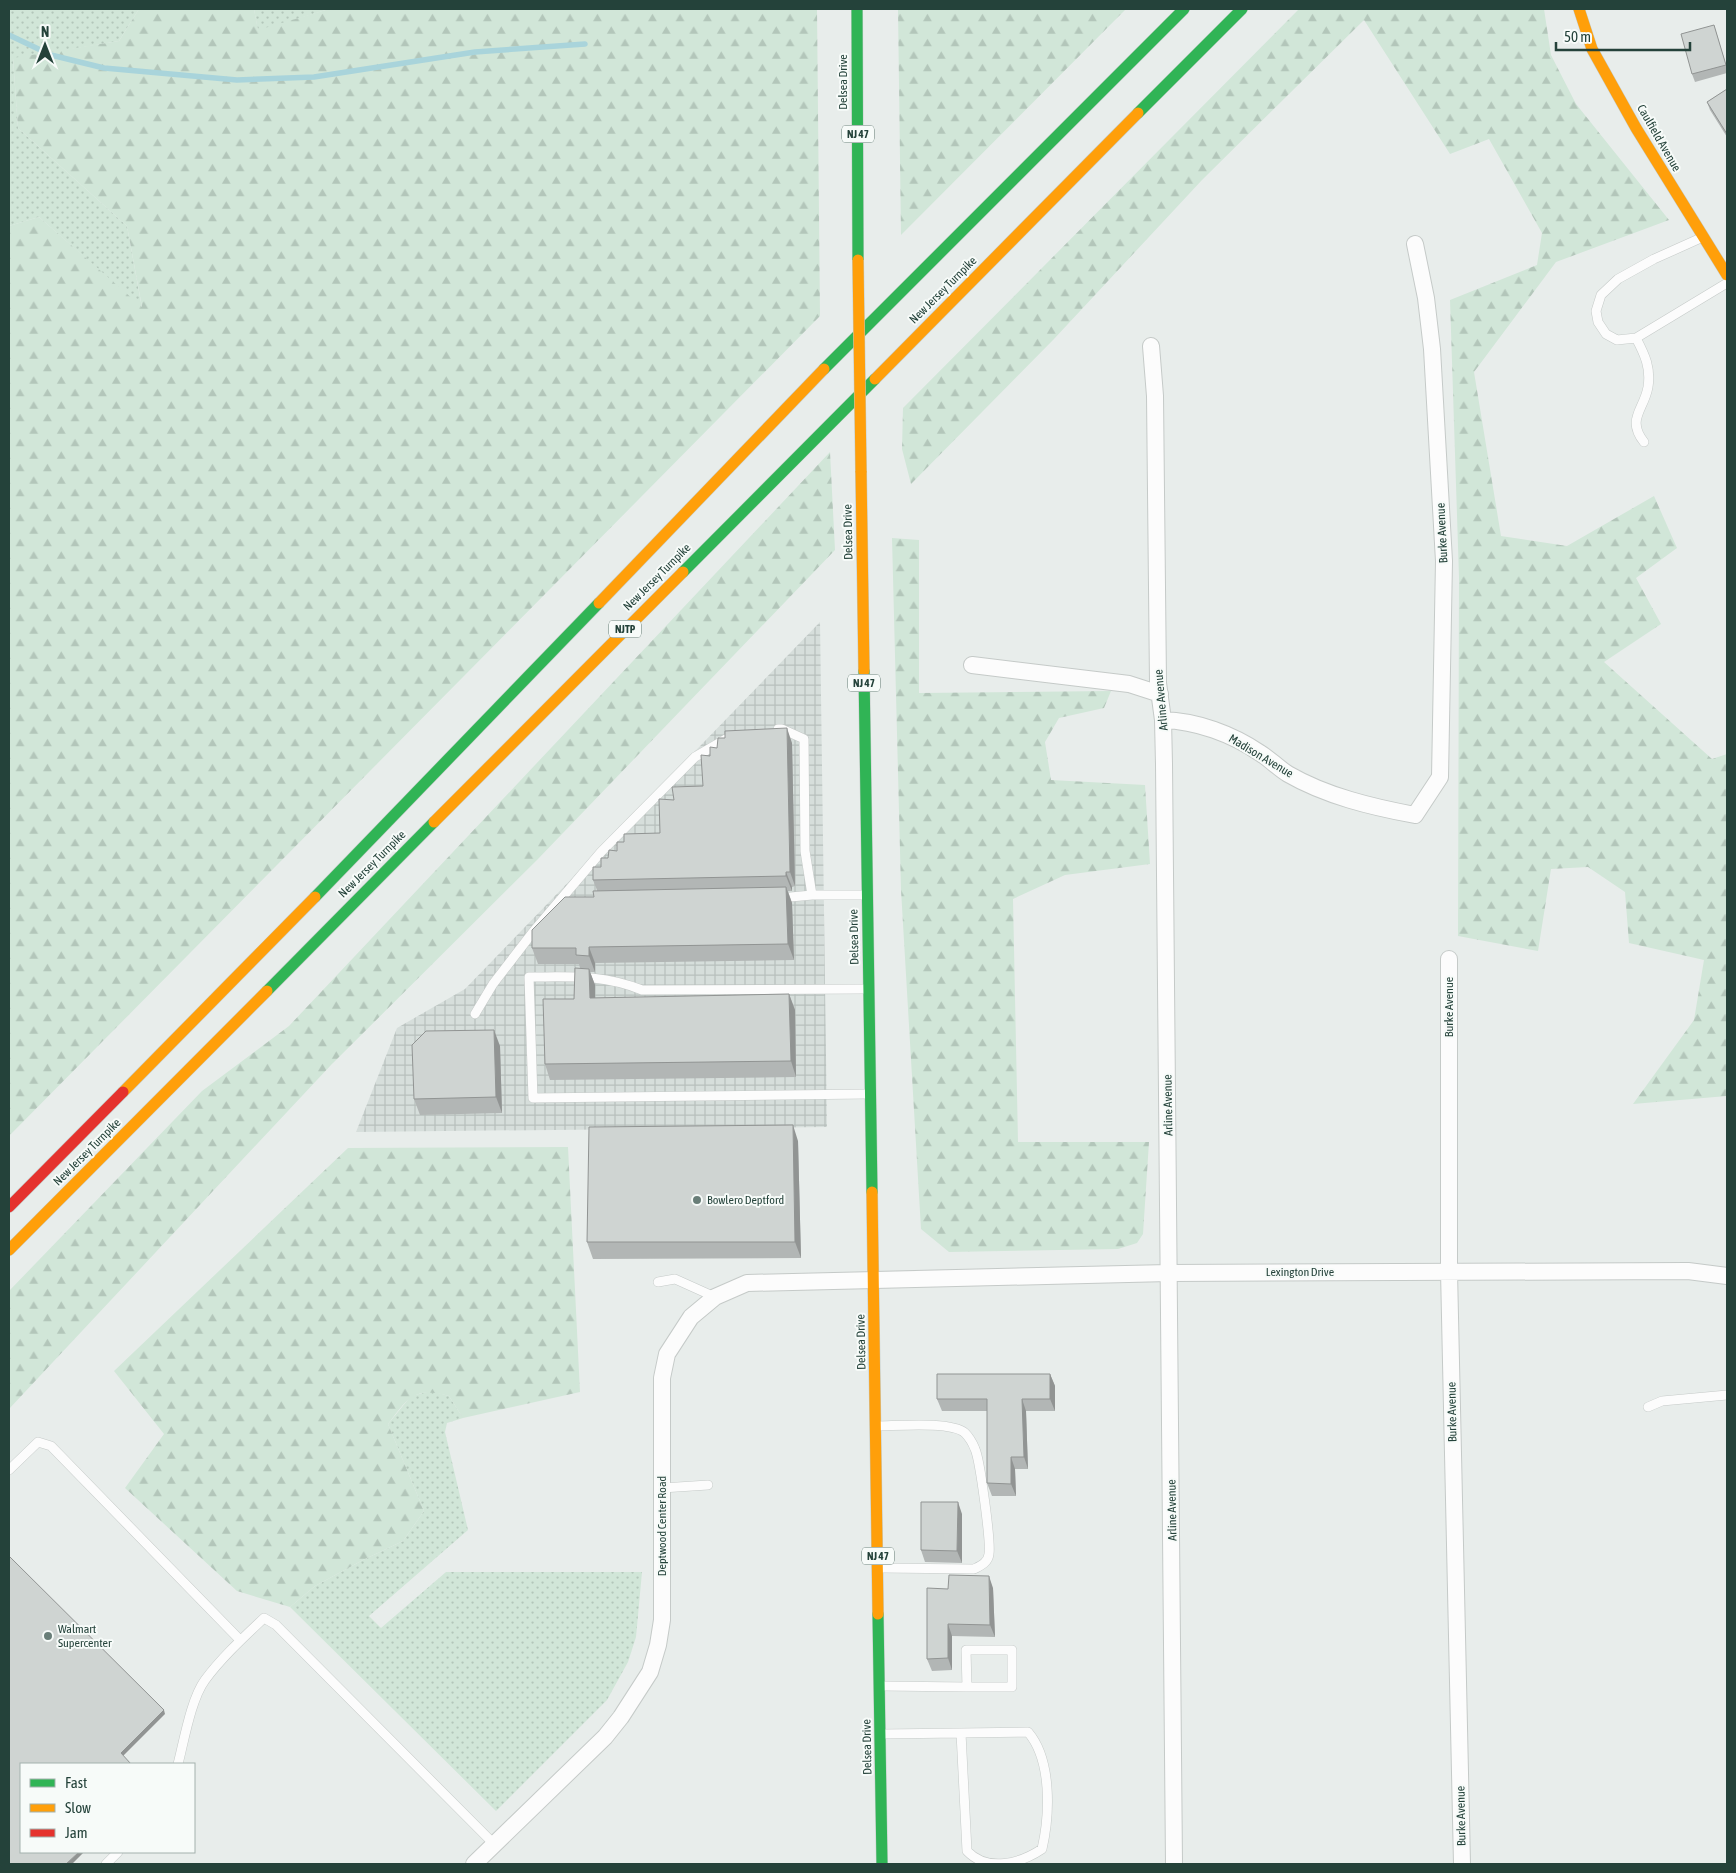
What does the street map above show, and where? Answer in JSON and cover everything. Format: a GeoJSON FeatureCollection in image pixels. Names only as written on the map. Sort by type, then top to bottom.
{"type":"FeatureCollection","features":[{"type":"Feature","properties":{"kind":"main road","name":"Delsea Drive"},"geometry":{"type":"LineString","coordinates":[[857,9],[858,260],[882,1864]]}},
{"type":"Feature","properties":{"kind":"main road","name":"New Jersey Turnpike"},"geometry":{"type":"LineString","coordinates":[[9,1207],[327,885],[855,338],[1184,9]]}},
{"type":"Feature","properties":{"kind":"main road","name":"New Jersey Turnpike"},"geometry":{"type":"LineString","coordinates":[[9,1250],[1242,9]]}},
{"type":"Feature","properties":{"kind":"main road","name":"Caulfield Avenue"},"geometry":{"type":"LineString","coordinates":[[1579,9],[1592,49],[1636,128],[1727,275]]}},
{"type":"Feature","properties":{"kind":"street","name":"Burke Avenue"},"geometry":{"type":"LineString","coordinates":[[1415,244],[1426,298],[1432,349],[1444,560],[1440,776],[1415,815]]}},
{"type":"Feature","properties":{"kind":"street","name":"Arline Avenue"},"geometry":{"type":"LineString","coordinates":[[1151,346],[1155,396],[1160,694],[1163,720],[1174,1864]]}},
{"type":"Feature","properties":{"kind":"street"},"geometry":{"type":"LineString","coordinates":[[972,665],[1129,684],[1160,694]]}},
{"type":"Feature","properties":{"kind":"street","name":"Madison Avenue"},"geometry":{"type":"LineString","coordinates":[[1163,720],[1179,720],[1228,735],[1260,752],[1287,774],[1334,794],[1379,808],[1415,815]]}},
{"type":"Feature","properties":{"kind":"street","name":"Burke Avenue"},"geometry":{"type":"LineString","coordinates":[[1449,959],[1449,1271],[1462,1864]]}},
{"type":"Feature","properties":{"kind":"street","name":"Lexington Drive"},"geometry":{"type":"LineString","coordinates":[[873,1280],[1169,1273],[1449,1271],[1688,1271],[1727,1276]]}},
{"type":"Feature","properties":{"kind":"street","name":"Deptwood Center Road"},"geometry":{"type":"LineString","coordinates":[[474,1864],[605,1737],[636,1695],[650,1672],[658,1645],[662,1620],[662,1378],[667,1354],[691,1317],[715,1297],[747,1283],[873,1280]]}},
{"type":"Feature","properties":{"kind":"lane"},"geometry":{"type":"LineString","coordinates":[[1703,237],[1618,278],[1600,295],[1596,311],[1598,322],[1606,334],[1616,340],[1636,338],[1727,283]]}},
{"type":"Feature","properties":{"kind":"lane"},"geometry":{"type":"LineString","coordinates":[[1636,338],[1647,360],[1648,389],[1635,420],[1638,434],[1644,442]]}},
{"type":"Feature","properties":{"kind":"lane"},"geometry":{"type":"LineString","coordinates":[[772,730],[782,729],[804,739],[805,851],[812,895]]}},
{"type":"Feature","properties":{"kind":"lane"},"geometry":{"type":"LineString","coordinates":[[475,1014],[493,984],[601,852],[695,757],[733,735]]}},
{"type":"Feature","properties":{"kind":"lane"},"geometry":{"type":"LineString","coordinates":[[775,898],[812,895],[867,895]]}},
{"type":"Feature","properties":{"kind":"lane"},"geometry":{"type":"LineString","coordinates":[[559,901],[569,901]]}},
{"type":"Feature","properties":{"kind":"lane"},"geometry":{"type":"LineString","coordinates":[[869,989],[642,990],[619,981],[599,978],[529,977],[533,1098],[870,1094]]}},
{"type":"Feature","properties":{"kind":"lane"},"geometry":{"type":"LineString","coordinates":[[658,1282],[675,1279],[715,1297]]}},
{"type":"Feature","properties":{"kind":"lane"},"geometry":{"type":"LineString","coordinates":[[1648,1407],[1662,1401],[1727,1395]]}},
{"type":"Feature","properties":{"kind":"lane"},"geometry":{"type":"LineString","coordinates":[[876,1426],[934,1426],[956,1429],[964,1433],[976,1449],[986,1516],[989,1556],[983,1565],[974,1569],[878,1568]]}},
{"type":"Feature","properties":{"kind":"lane"},"geometry":{"type":"LineString","coordinates":[[9,1470],[38,1442],[51,1446],[240,1640]]}},
{"type":"Feature","properties":{"kind":"lane"},"geometry":{"type":"LineString","coordinates":[[662,1488],[708,1485]]}},
{"type":"Feature","properties":{"kind":"lane"},"geometry":{"type":"LineString","coordinates":[[178,1763],[186,1728],[204,1681],[240,1640],[264,1618],[276,1625],[494,1844]]}},
{"type":"Feature","properties":{"kind":"lane"},"geometry":{"type":"LineString","coordinates":[[880,1686],[966,1687],[1012,1687],[1012,1650],[966,1650],[966,1687]]}},
{"type":"Feature","properties":{"kind":"lane"},"geometry":{"type":"LineString","coordinates":[[880,1734],[961,1732],[1028,1732],[1036,1740],[1043,1761],[1046,1783],[1046,1826],[1042,1849],[1027,1859],[1010,1864],[995,1864],[973,1858],[967,1851],[961,1732]]}},
{"type":"Feature","properties":{"kind":"lane"},"geometry":{"type":"LineString","coordinates":[[106,1864],[117,1853]]}},
{"type":"Feature","properties":{"kind":"shaded area"},"geometry":{"type":"Polygon","coordinates":[[[820,622],[827,1127],[356,1132],[397,1028],[465,989],[820,622]]]}},
{"type":"Feature","properties":{"kind":"green space"},"geometry":{"type":"Polygon","coordinates":[[[9,9],[139,9],[119,41],[13,59],[18,128],[127,226],[142,308],[39,217],[9,226],[9,9]]]}},
{"type":"Feature","properties":{"kind":"green space"},"geometry":{"type":"Polygon","coordinates":[[[139,9],[254,9],[258,30],[329,9],[817,9],[820,316],[9,1136],[9,226],[39,217],[142,307],[127,226],[18,128],[13,58],[119,41],[139,9]]]}},
{"type":"Feature","properties":{"kind":"green space"},"geometry":{"type":"Polygon","coordinates":[[[254,9],[329,9],[258,31],[254,9]]]}},
{"type":"Feature","properties":{"kind":"green space"},"geometry":{"type":"Polygon","coordinates":[[[898,9],[1126,9],[901,235],[898,9]]]}},
{"type":"Feature","properties":{"kind":"green space"},"geometry":{"type":"Polygon","coordinates":[[[1299,9],[1544,9],[1551,55],[1576,104],[1669,220],[1556,262],[1474,372],[1501,536],[1567,546],[1654,496],[1677,548],[1636,578],[1661,624],[1604,662],[1712,759],[1727,754],[1727,1096],[1633,1104],[1694,1020],[1704,960],[1629,943],[1625,892],[1588,867],[1551,869],[1538,951],[1458,936],[1459,577],[1450,300],[1537,265],[1542,233],[1489,139],[1450,154],[1364,20],[1202,180],[1054,339],[911,484],[902,449],[903,408],[1299,9]]]}},
{"type":"Feature","properties":{"kind":"green space"},"geometry":{"type":"Polygon","coordinates":[[[830,452],[835,550],[537,860],[331,1065],[9,1409],[9,1291],[202,1091],[289,1026],[830,452]]]}},
{"type":"Feature","properties":{"kind":"green space"},"geometry":{"type":"Polygon","coordinates":[[[892,538],[919,540],[919,693],[1111,691],[1104,708],[1059,718],[1045,742],[1051,780],[1145,785],[1150,864],[1065,875],[1013,899],[1018,1142],[1149,1142],[1143,1234],[1137,1243],[1118,1249],[949,1252],[921,1229],[901,890],[892,538]]]}},
{"type":"Feature","properties":{"kind":"green space"},"geometry":{"type":"Polygon","coordinates":[[[568,1147],[580,1392],[463,1418],[449,1396],[428,1392],[413,1396],[407,1401],[388,1424],[424,1511],[403,1541],[315,1586],[290,1607],[237,1591],[125,1488],[164,1434],[114,1371],[348,1148],[568,1147]]]}},
{"type":"Feature","properties":{"kind":"green space"},"geometry":{"type":"Polygon","coordinates":[[[431,1391],[449,1396],[463,1418],[447,1423],[445,1432],[468,1530],[369,1616],[381,1628],[446,1572],[642,1572],[636,1637],[628,1662],[607,1700],[496,1811],[290,1607],[315,1586],[403,1541],[424,1511],[388,1424],[411,1396],[431,1391]]]}},
{"type":"Feature","properties":{"kind":"building"},"geometry":{"type":"Polygon","coordinates":[[[1714,25],[1726,65],[1692,74],[1681,34],[1714,25]]]}},
{"type":"Feature","properties":{"kind":"building"},"geometry":{"type":"Polygon","coordinates":[[[1727,89],[1727,134],[1707,102],[1727,89]]]}},
{"type":"Feature","properties":{"kind":"building"},"geometry":{"type":"Polygon","coordinates":[[[787,728],[790,872],[786,872],[786,876],[593,880],[593,867],[601,867],[601,858],[608,858],[609,850],[617,851],[617,842],[624,842],[624,834],[660,833],[659,799],[674,800],[672,787],[703,786],[701,755],[710,756],[710,747],[717,748],[718,738],[725,738],[725,731],[787,728]]]}},
{"type":"Feature","properties":{"kind":"building"},"geometry":{"type":"Polygon","coordinates":[[[786,887],[788,944],[589,947],[589,956],[576,955],[576,948],[532,948],[532,930],[565,897],[594,897],[593,891],[786,887]]]}},
{"type":"Feature","properties":{"kind":"building"},"geometry":{"type":"Polygon","coordinates":[[[575,968],[589,969],[590,998],[789,994],[791,1061],[545,1064],[543,999],[574,999],[575,968]]]}},
{"type":"Feature","properties":{"kind":"building"},"geometry":{"type":"Polygon","coordinates":[[[494,1030],[496,1097],[414,1099],[412,1045],[426,1031],[494,1030]]]}},
{"type":"Feature","properties":{"kind":"building","name":"Bowlero Deptford"},"geometry":{"type":"Polygon","coordinates":[[[793,1125],[795,1242],[587,1242],[589,1127],[793,1125]]]}},
{"type":"Feature","properties":{"kind":"building"},"geometry":{"type":"Polygon","coordinates":[[[937,1374],[1050,1374],[1050,1399],[1022,1399],[1024,1457],[1011,1457],[1011,1484],[987,1483],[987,1399],[937,1399],[937,1374]]]}},
{"type":"Feature","properties":{"kind":"building"},"geometry":{"type":"Polygon","coordinates":[[[921,1502],[958,1502],[957,1551],[921,1550],[921,1502]]]}},
{"type":"Feature","properties":{"kind":"building","name":"Walmart Supercenter"},"geometry":{"type":"Polygon","coordinates":[[[9,1556],[164,1710],[121,1753],[130,1763],[20,1763],[20,1853],[78,1853],[66,1864],[9,1864],[9,1556]]]}},
{"type":"Feature","properties":{"kind":"building"},"geometry":{"type":"Polygon","coordinates":[[[949,1575],[989,1576],[990,1625],[948,1624],[948,1658],[927,1659],[927,1588],[948,1589],[949,1575]]]}},
{"type":"Feature","properties":{"kind":"waterway"},"geometry":{"type":"LineString","coordinates":[[9,35],[51,55],[104,68],[237,80],[314,77],[475,52],[585,44]]}},
{"type":"Feature","properties":{"kind":"traffic: fast"},"geometry":{"type":"LineString","coordinates":[[857,9],[858,260]]}},
{"type":"Feature","properties":{"kind":"traffic: fast"},"geometry":{"type":"LineString","coordinates":[[824,369],[1184,9]]}},
{"type":"Feature","properties":{"kind":"traffic: fast"},"geometry":{"type":"LineString","coordinates":[[1138,113],[1242,9]]}},
{"type":"Feature","properties":{"kind":"traffic: fast"},"geometry":{"type":"LineString","coordinates":[[683,572],[875,379]]}},
{"type":"Feature","properties":{"kind":"traffic: fast"},"geometry":{"type":"LineString","coordinates":[[315,897],[599,603]]}},
{"type":"Feature","properties":{"kind":"traffic: fast"},"geometry":{"type":"LineString","coordinates":[[864,671],[872,1192]]}},
{"type":"Feature","properties":{"kind":"traffic: fast"},"geometry":{"type":"LineString","coordinates":[[267,991],[434,822]]}},
{"type":"Feature","properties":{"kind":"traffic: fast"},"geometry":{"type":"LineString","coordinates":[[878,1614],[882,1864]]}},
{"type":"Feature","properties":{"kind":"traffic: slow"},"geometry":{"type":"LineString","coordinates":[[1579,9],[1592,49],[1636,128],[1727,275]]}},
{"type":"Feature","properties":{"kind":"traffic: slow"},"geometry":{"type":"LineString","coordinates":[[875,379],[1138,113]]}},
{"type":"Feature","properties":{"kind":"traffic: slow"},"geometry":{"type":"LineString","coordinates":[[858,260],[861,471]]}},
{"type":"Feature","properties":{"kind":"traffic: slow"},"geometry":{"type":"LineString","coordinates":[[599,603],[824,369]]}},
{"type":"Feature","properties":{"kind":"traffic: slow"},"geometry":{"type":"LineString","coordinates":[[861,471],[864,671]]}},
{"type":"Feature","properties":{"kind":"traffic: slow"},"geometry":{"type":"LineString","coordinates":[[434,822],[683,572]]}},
{"type":"Feature","properties":{"kind":"traffic: slow"},"geometry":{"type":"LineString","coordinates":[[123,1092],[315,897]]}},
{"type":"Feature","properties":{"kind":"traffic: slow"},"geometry":{"type":"LineString","coordinates":[[9,1250],[267,991]]}},
{"type":"Feature","properties":{"kind":"traffic: slow"},"geometry":{"type":"LineString","coordinates":[[872,1192],[878,1614]]}},
{"type":"Feature","properties":{"kind":"traffic: jam"},"geometry":{"type":"LineString","coordinates":[[9,1207],[123,1092]]}},
{"type":"Feature","properties":{"kind":"place","name":"Bowlero Deptford"},"geometry":{"type":"Point","coordinates":[697,1200]}},
{"type":"Feature","properties":{"kind":"place","name":"Walmart Supercenter"},"geometry":{"type":"Point","coordinates":[48,1636]}}]}
